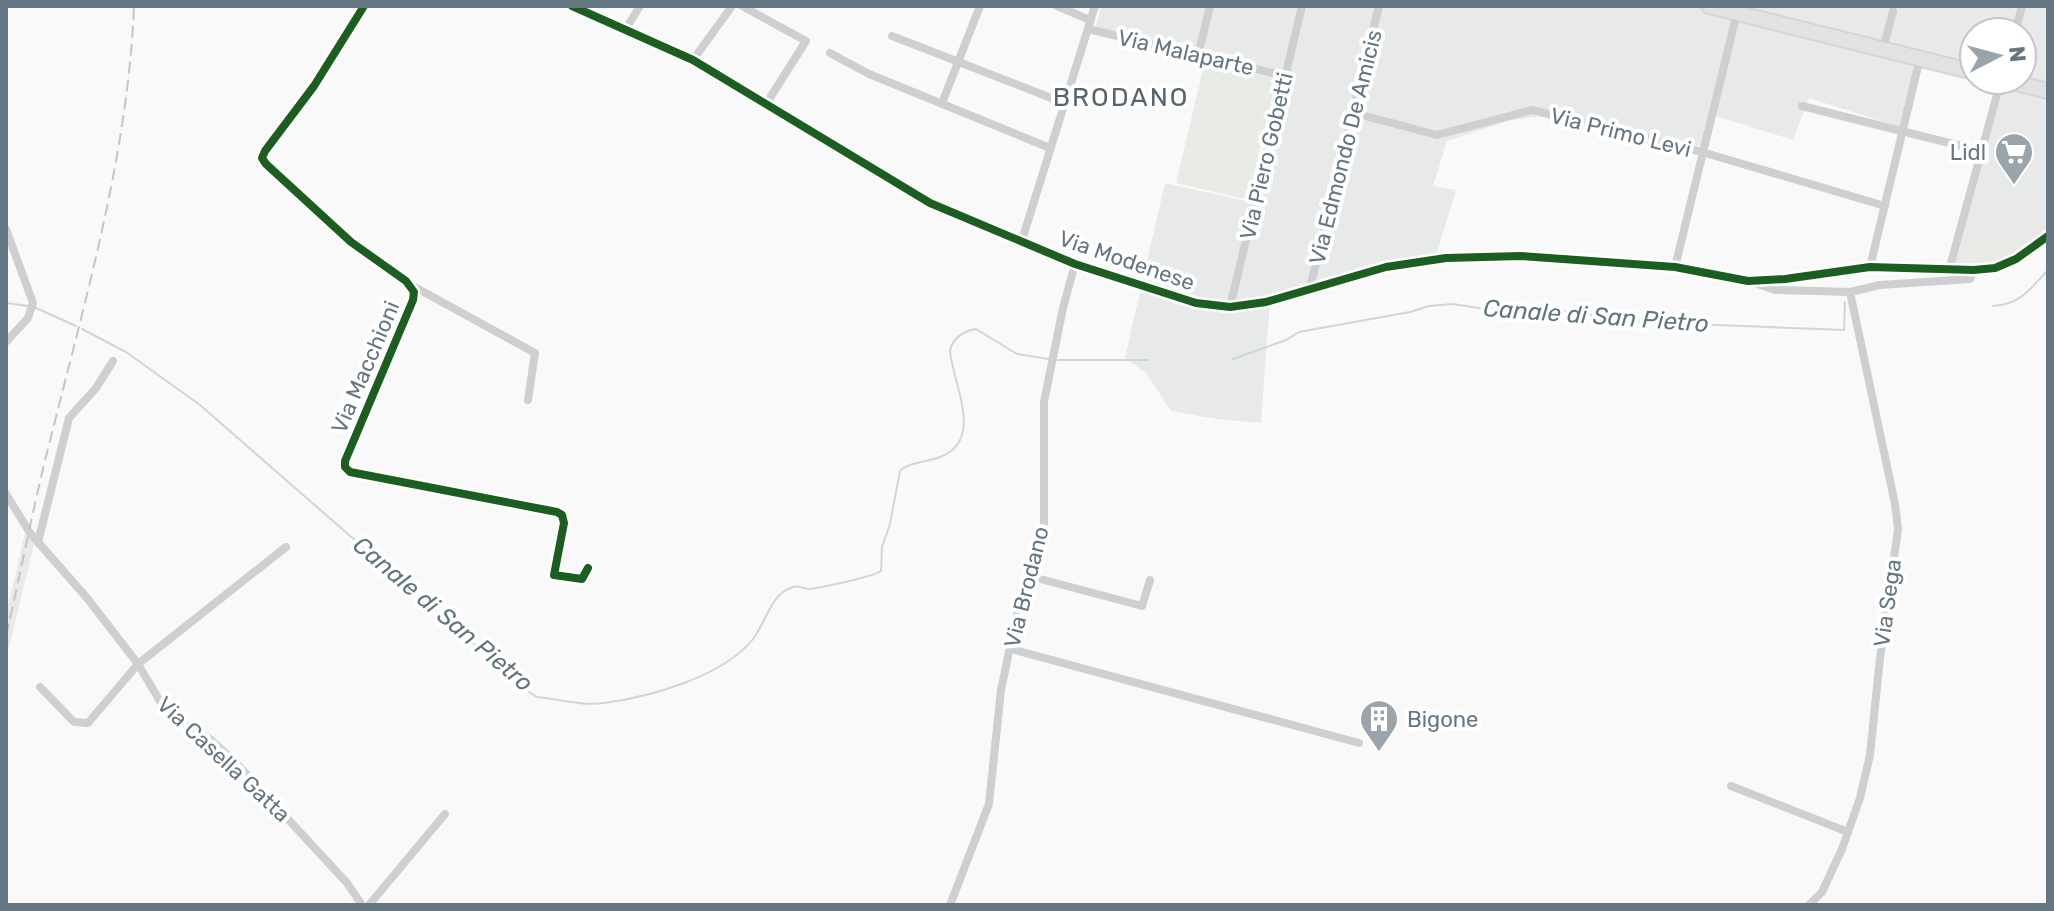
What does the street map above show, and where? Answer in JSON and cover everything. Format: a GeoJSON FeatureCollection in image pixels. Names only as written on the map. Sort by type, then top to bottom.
{"type":"FeatureCollection","features":[{"type":"Feature","properties":{"kind":"main road"},"geometry":{"type":"LineString","coordinates":[[1709,6],[1958,68]]}},
{"type":"Feature","properties":{"kind":"street","name":"Via Macchioni"},"geometry":{"type":"LineString","coordinates":[[364,6],[325,70],[262,158],[351,242],[410,284],[414,292],[345,461],[347,470],[557,512],[562,515],[564,523],[554,575],[582,579],[588,568]]}},
{"type":"Feature","properties":{"kind":"street","name":"Via Modenese"},"geometry":{"type":"LineString","coordinates":[[572,6],[693,60],[930,203],[1075,264],[1196,303],[1230,307],[1266,302],[1386,267],[1446,258],[1521,256],[1675,267],[1748,281],[1870,267],[1974,270],[1995,268],[2016,259],[2048,236]]}},
{"type":"Feature","properties":{"kind":"street"},"geometry":{"type":"LineString","coordinates":[[625,30],[640,6]]}},
{"type":"Feature","properties":{"kind":"street"},"geometry":{"type":"LineString","coordinates":[[693,60],[732,6]]}},
{"type":"Feature","properties":{"kind":"street"},"geometry":{"type":"LineString","coordinates":[[742,6],[806,41],[766,104]]}},
{"type":"Feature","properties":{"kind":"street"},"geometry":{"type":"LineString","coordinates":[[942,103],[980,6]]}},
{"type":"Feature","properties":{"kind":"street","name":"Via Malaparte"},"geometry":{"type":"LineString","coordinates":[[1057,6],[1089,24],[1285,76]]}},
{"type":"Feature","properties":{"kind":"street"},"geometry":{"type":"LineString","coordinates":[[1022,240],[1095,6]]}},
{"type":"Feature","properties":{"kind":"street"},"geometry":{"type":"LineString","coordinates":[[1198,55],[1210,6]]}},
{"type":"Feature","properties":{"kind":"street","name":"Via Piero Gobetti"},"geometry":{"type":"LineString","coordinates":[[1230,307],[1302,6]]}},
{"type":"Feature","properties":{"kind":"street","name":"Via Edmondo De Amicis"},"geometry":{"type":"LineString","coordinates":[[1310,288],[1379,6]]}},
{"type":"Feature","properties":{"kind":"street"},"geometry":{"type":"LineString","coordinates":[[1883,49],[1893,11]]}},
{"type":"Feature","properties":{"kind":"street"},"geometry":{"type":"LineString","coordinates":[[1675,267],[1737,13]]}},
{"type":"Feature","properties":{"kind":"street"},"geometry":{"type":"LineString","coordinates":[[892,36],[1064,103]]}},
{"type":"Feature","properties":{"kind":"street"},"geometry":{"type":"LineString","coordinates":[[830,53],[869,74],[1050,148]]}},
{"type":"Feature","properties":{"kind":"street"},"geometry":{"type":"LineString","coordinates":[[1870,267],[1920,58]]}},
{"type":"Feature","properties":{"kind":"street"},"geometry":{"type":"LineString","coordinates":[[1949,270],[1998,96]]}},
{"type":"Feature","properties":{"kind":"street"},"geometry":{"type":"LineString","coordinates":[[1802,106],[1981,151]]}},
{"type":"Feature","properties":{"kind":"street","name":"Via Primo Levi"},"geometry":{"type":"LineString","coordinates":[[1354,113],[1437,135],[1532,110],[1702,152],[1885,206]]}},
{"type":"Feature","properties":{"kind":"street"},"geometry":{"type":"LineString","coordinates":[[6,229],[31,291],[32,306],[23,324],[6,342]]}},
{"type":"Feature","properties":{"kind":"street","name":"Via Brodano"},"geometry":{"type":"LineString","coordinates":[[950,905],[989,804],[995,735],[1020,599],[1044,536],[1044,402],[1075,264]]}},
{"type":"Feature","properties":{"kind":"street"},"geometry":{"type":"LineString","coordinates":[[1748,281],[1775,290],[1850,292],[1880,285],[1970,279],[1974,270]]}},
{"type":"Feature","properties":{"kind":"street"},"geometry":{"type":"LineString","coordinates":[[410,284],[535,353],[528,400]]}},
{"type":"Feature","properties":{"kind":"street","name":"Via Sega"},"geometry":{"type":"LineString","coordinates":[[1809,905],[1822,892],[1860,798],[1870,755],[1898,529],[1850,292]]}},
{"type":"Feature","properties":{"kind":"street"},"geometry":{"type":"LineString","coordinates":[[38,542],[69,418],[96,388],[113,361]]}},
{"type":"Feature","properties":{"kind":"street","name":"Via Casella Gatta"},"geometry":{"type":"LineString","coordinates":[[6,494],[38,542],[138,664],[161,703],[177,719],[211,740],[236,763],[347,883],[362,905]]}},
{"type":"Feature","properties":{"kind":"street"},"geometry":{"type":"LineString","coordinates":[[40,687],[74,722],[85,724],[93,719],[138,664],[286,547]]}},
{"type":"Feature","properties":{"kind":"street"},"geometry":{"type":"LineString","coordinates":[[1029,576],[1142,606],[1150,580]]}},
{"type":"Feature","properties":{"kind":"street"},"geometry":{"type":"LineString","coordinates":[[1011,649],[1359,743]]}},
{"type":"Feature","properties":{"kind":"street"},"geometry":{"type":"LineString","coordinates":[[1731,786],[1848,832]]}},
{"type":"Feature","properties":{"kind":"street"},"geometry":{"type":"LineString","coordinates":[[369,905],[445,814]]}},
{"type":"Feature","properties":{"kind":"shaded area"},"geometry":{"type":"Polygon","coordinates":[[[1101,6],[2048,6],[2048,241],[2026,259],[2004,270],[1951,272],[1999,96],[2038,96],[2038,16],[1958,16],[1958,69],[1921,60],[1903,128],[1809,98],[1793,140],[1713,115],[1700,146],[1545,115],[1508,121],[1447,141],[1433,186],[1456,190],[1435,259],[1270,301],[1261,423],[1171,411],[1146,373],[1125,358],[1165,183],[1250,202],[1279,78],[1094,34],[1101,6]]]}},
{"type":"Feature","properties":{"kind":"shaded area"},"geometry":{"type":"Polygon","coordinates":[[[1205,61],[1277,80],[1248,200],[1176,183],[1205,61]]]}},
{"type":"Feature","properties":{"kind":"shaded area"},"geometry":{"type":"Polygon","coordinates":[[[2048,228],[2048,234],[2009,258],[1965,267],[1959,262],[1960,253],[1969,256],[1976,230],[2027,243],[2048,228]]]}},
{"type":"Feature","properties":{"kind":"shaded area"},"geometry":{"type":"Polygon","coordinates":[[[25,534],[34,544],[6,660],[6,614],[25,534]]]}},
{"type":"Feature","properties":{"kind":"waterway","name":"Canale di San Pietro"},"geometry":{"type":"LineString","coordinates":[[1993,306],[2018,299],[2048,270]]}},
{"type":"Feature","properties":{"kind":"waterway","name":"Canale di San Pietro"},"geometry":{"type":"LineString","coordinates":[[1233,359],[1286,340],[1299,332],[1429,306],[1453,304],[1485,309],[1529,306],[1641,322],[1844,330],[1845,302]]}},
{"type":"Feature","properties":{"kind":"waterway","name":"Canale di San Pietro"},"geometry":{"type":"LineString","coordinates":[[6,303],[28,306]]}},
{"type":"Feature","properties":{"kind":"waterway","name":"Canale di San Pietro"},"geometry":{"type":"LineString","coordinates":[[36,308],[76,326]]}},
{"type":"Feature","properties":{"kind":"waterway","name":"Canale di San Pietro"},"geometry":{"type":"LineString","coordinates":[[82,329],[126,352],[200,405],[529,692],[537,697],[587,704],[622,700],[663,690],[723,664],[753,639],[774,602],[793,587],[817,588],[881,571],[882,547],[890,524],[900,471],[940,457],[953,449],[961,438],[963,410],[950,351],[959,336],[976,329],[1017,354],[1049,359]]}},
{"type":"Feature","properties":{"kind":"waterway","name":"Canale di San Pietro"},"geometry":{"type":"LineString","coordinates":[[1058,360],[1148,360]]}},
{"type":"Feature","properties":{"kind":"railway"},"geometry":{"type":"LineString","coordinates":[[6,636],[115,167],[124,114],[134,6]]}},
{"type":"Feature","properties":{"kind":"cycle path"},"geometry":{"type":"LineString","coordinates":[[364,6],[314,86],[262,158],[351,242],[406,281],[414,292],[345,467],[350,472],[557,512],[562,515],[564,523],[554,575],[582,579],[588,568]]}},
{"type":"Feature","properties":{"kind":"cycle path"},"geometry":{"type":"LineString","coordinates":[[572,6],[693,60],[930,203],[1075,264],[1196,303],[1230,307],[1266,302],[1386,267],[1446,258],[1521,256],[1675,267],[1748,281],[1870,267],[1974,270],[1995,268],[2016,259],[2048,236]]}},
{"type":"Feature","properties":{"kind":"place","name":"Lidl"},"geometry":{"type":"Point","coordinates":[2014,186]}},
{"type":"Feature","properties":{"kind":"place","name":"Bigone"},"geometry":{"type":"Point","coordinates":[1379,753]}},
{"type":"Feature","properties":{"kind":"district","name":"BRODANO"},"geometry":{"type":"Point","coordinates":[1121,97]}}]}
